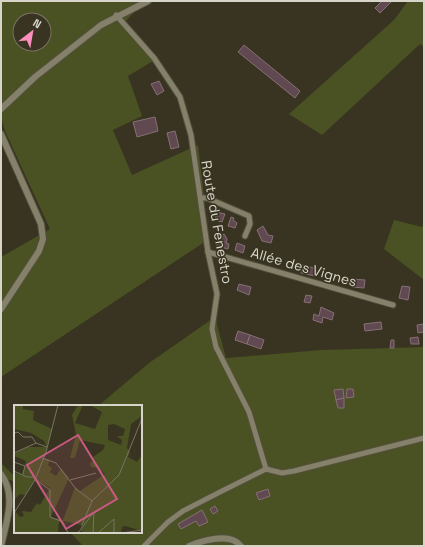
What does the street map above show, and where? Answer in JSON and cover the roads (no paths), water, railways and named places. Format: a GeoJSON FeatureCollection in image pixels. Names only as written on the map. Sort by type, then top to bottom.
{"type":"FeatureCollection","features":[{"type":"Feature","properties":{"kind":"street"},"geometry":{"type":"LineString","coordinates":[[2,106],[100,25],[148,1]]}},
{"type":"Feature","properties":{"kind":"street","name":"Route du Fenestro"},"geometry":{"type":"LineString","coordinates":[[116,16],[154,58],[180,97],[191,135],[208,252],[217,294],[212,329],[216,347],[249,412],[266,469]]}},
{"type":"Feature","properties":{"kind":"street"},"geometry":{"type":"LineString","coordinates":[[1,134],[32,202],[43,232],[42,245],[39,251],[1,308]]}},
{"type":"Feature","properties":{"kind":"street"},"geometry":{"type":"LineString","coordinates":[[201,198],[207,198],[248,216],[250,224],[245,236]]}},
{"type":"Feature","properties":{"kind":"street","name":"Allée des Vignes"},"geometry":{"type":"LineString","coordinates":[[208,252],[393,305]]}},
{"type":"Feature","properties":{"kind":"street"},"geometry":{"type":"LineString","coordinates":[[144,546],[168,522],[182,511],[266,469],[282,473],[294,471],[424,438]]}},
{"type":"Feature","properties":{"kind":"street"},"geometry":{"type":"LineString","coordinates":[[1,474],[8,485],[10,498],[1,546]]}},
{"type":"Feature","properties":{"kind":"street"},"geometry":{"type":"LineString","coordinates":[[189,546],[205,541],[220,540],[237,542],[240,546]]}}]}
